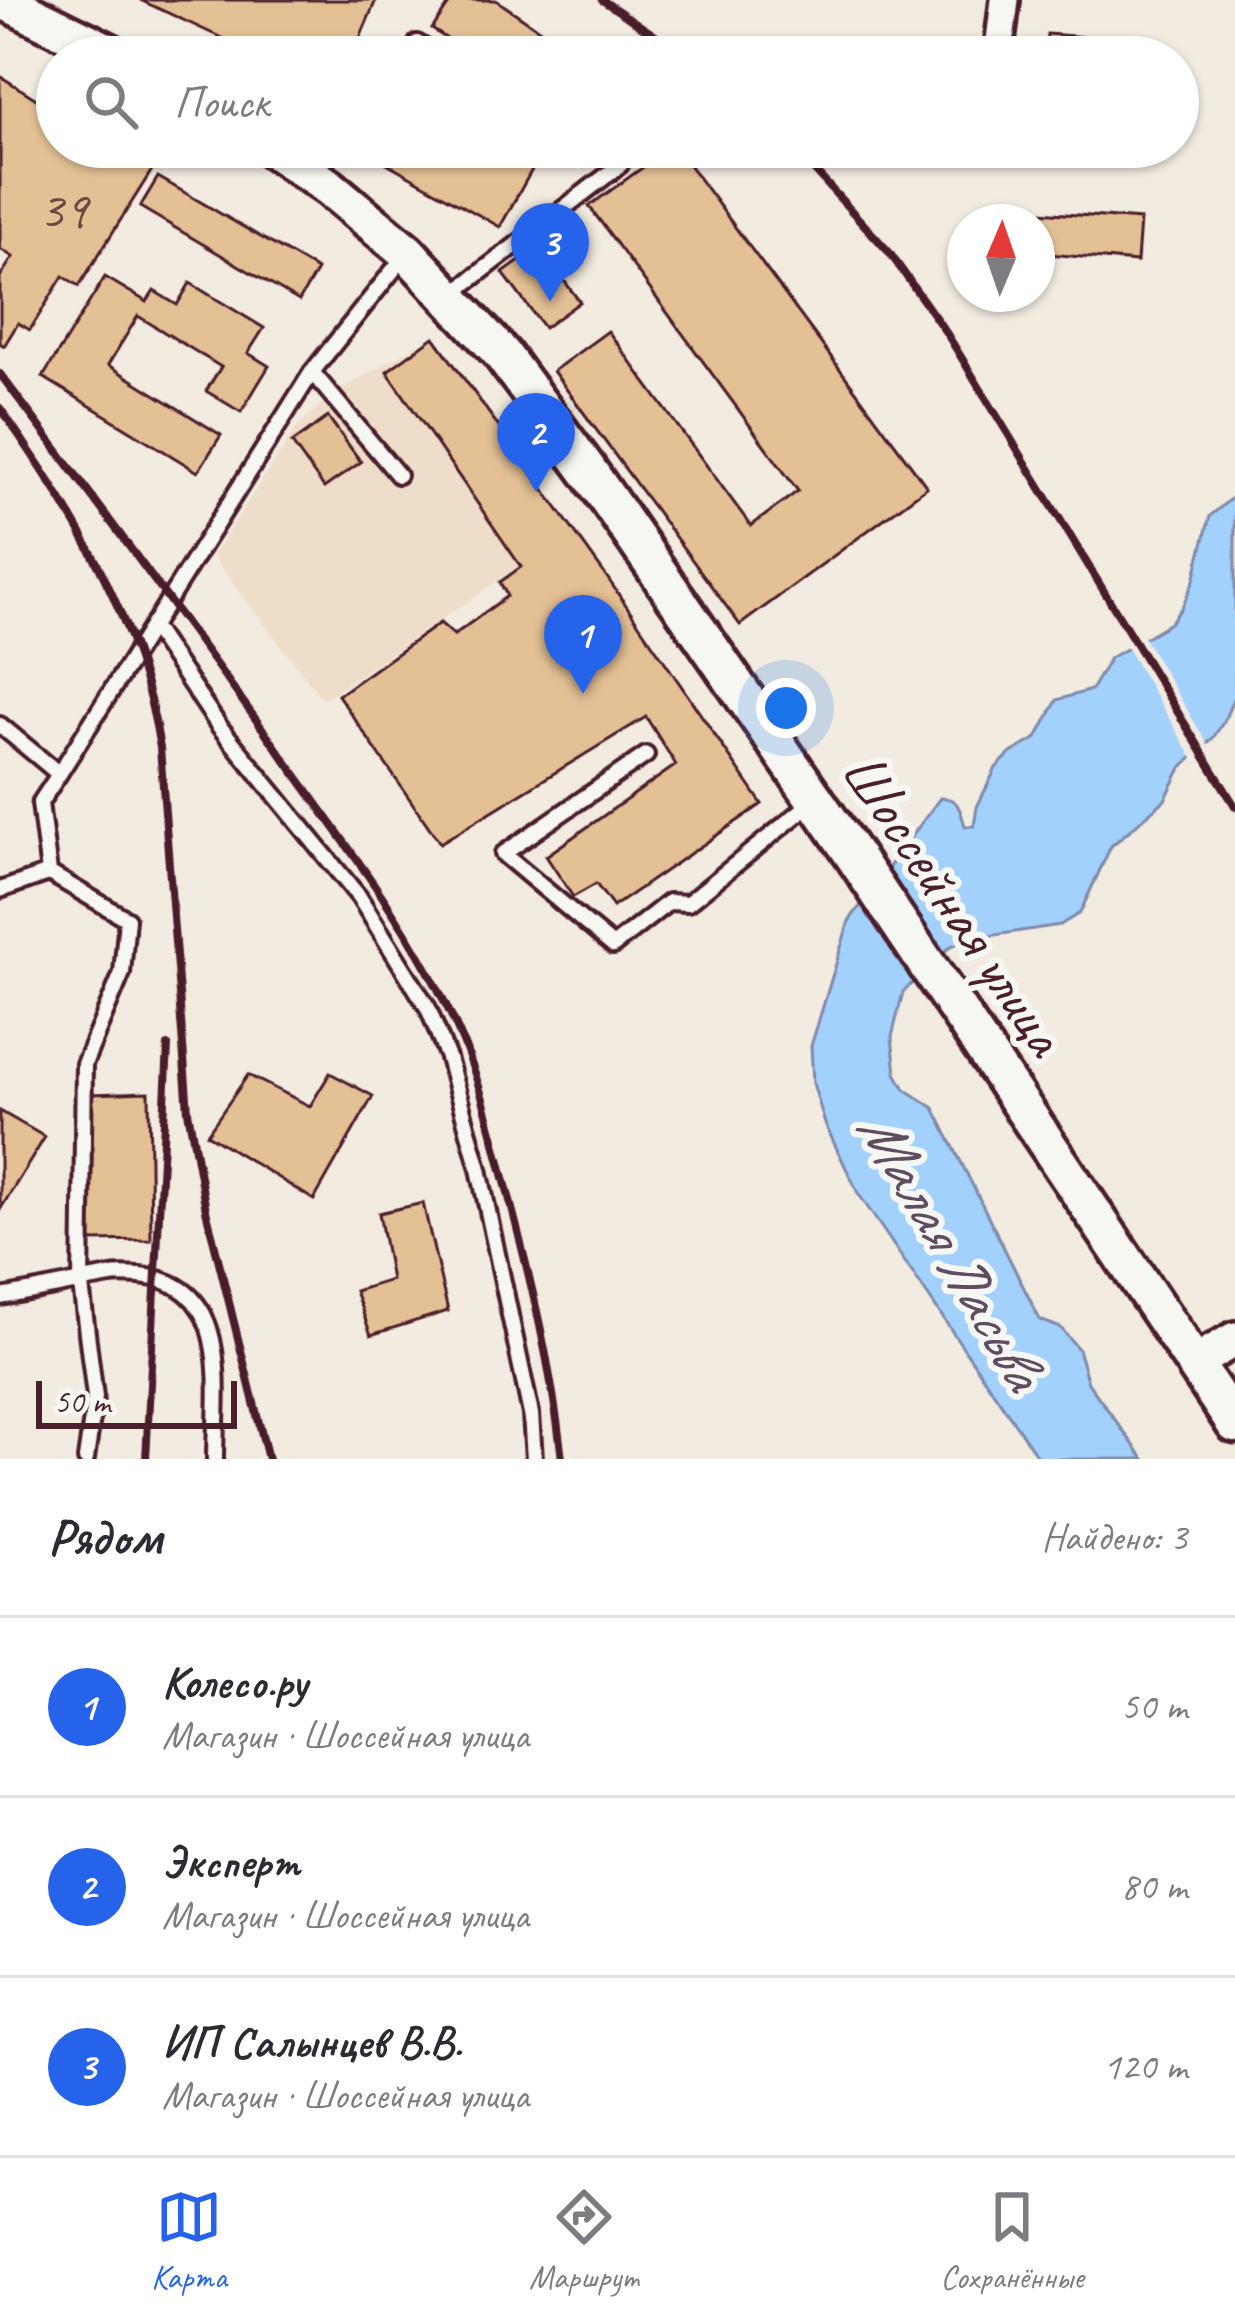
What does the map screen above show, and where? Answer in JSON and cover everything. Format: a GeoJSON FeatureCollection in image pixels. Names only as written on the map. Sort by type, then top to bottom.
{"type":"FeatureCollection","features":[{"type":"Feature","properties":{"kind":"main road"},"geometry":{"type":"LineString","coordinates":[[2,0],[75,36]]}},
{"type":"Feature","properties":{"kind":"main road","name":"Шоссейная улица"},"geometry":{"type":"LineString","coordinates":[[301,168],[407,252],[501,353],[852,853],[1235,1424]]}},
{"type":"Feature","properties":{"kind":"street"},"geometry":{"type":"LineString","coordinates":[[1001,36],[1005,0]]}},
{"type":"Feature","properties":{"kind":"street"},"geometry":{"type":"LineString","coordinates":[[1193,1363],[1235,1339]]}},
{"type":"Feature","properties":{"kind":"lane"},"geometry":{"type":"LineString","coordinates":[[451,295],[616,168]]}},
{"type":"Feature","properties":{"kind":"lane"},"geometry":{"type":"LineString","coordinates":[[49,873],[40,803],[312,372],[407,252]]}},
{"type":"Feature","properties":{"kind":"lane"},"geometry":{"type":"LineString","coordinates":[[312,372],[398,475]]}},
{"type":"Feature","properties":{"kind":"lane"},"geometry":{"type":"LineString","coordinates":[[153,628],[219,726],[359,897],[428,1008],[448,1058],[479,1169],[531,1414],[534,1459]]}},
{"type":"Feature","properties":{"kind":"lane"},"geometry":{"type":"LineString","coordinates":[[0,724],[59,774]]}},
{"type":"Feature","properties":{"kind":"lane"},"geometry":{"type":"LineString","coordinates":[[646,755],[503,854],[613,946],[669,902],[688,903],[815,800]]}},
{"type":"Feature","properties":{"kind":"lane"},"geometry":{"type":"LineString","coordinates":[[0,890],[49,873]]}},
{"type":"Feature","properties":{"kind":"lane"},"geometry":{"type":"LineString","coordinates":[[49,873],[127,920],[122,973],[84,1064],[81,1285],[95,1397],[86,1459]]}},
{"type":"Feature","properties":{"kind":"lane"},"geometry":{"type":"LineString","coordinates":[[0,1297],[114,1275],[158,1278],[193,1297],[205,1313],[214,1346],[215,1459]]}},
{"type":"Feature","properties":{"kind":"shaded area"},"geometry":{"type":"Polygon","coordinates":[[[431,338],[568,533],[323,700],[212,556],[298,426],[331,395],[431,338]]]}},
{"type":"Feature","properties":{"kind":"water","name":"Малая Ласьва"},"geometry":{"type":"Polygon","coordinates":[[[1235,495],[1235,694],[1224,721],[1181,768],[1165,800],[1111,846],[1080,913],[1060,925],[951,946],[903,992],[892,1037],[896,1073],[905,1089],[934,1108],[1040,1320],[1061,1328],[1078,1349],[1088,1383],[1144,1459],[1039,1459],[858,1193],[825,1124],[813,1083],[811,1046],[849,921],[940,798],[955,802],[965,826],[974,826],[977,807],[996,768],[1037,738],[1057,700],[1091,690],[1110,658],[1170,623],[1194,580],[1210,516],[1235,495]]]}},
{"type":"Feature","properties":{"kind":"pier"},"geometry":{"type":"Polygon","coordinates":[[[1141,633],[1210,748],[1195,762],[1124,643],[1141,633]]]}},
{"type":"Feature","properties":{"kind":"building"},"geometry":{"type":"Polygon","coordinates":[[[140,0],[376,0],[361,36],[218,36],[140,0]]]}},
{"type":"Feature","properties":{"kind":"building"},"geometry":{"type":"Polygon","coordinates":[[[452,0],[496,0],[549,36],[442,36],[432,29],[452,0]]]}},
{"type":"Feature","properties":{"kind":"building"},"geometry":{"type":"Polygon","coordinates":[[[0,76],[36,99],[36,168],[152,170],[79,286],[63,276],[30,330],[18,323],[4,346],[0,343],[0,277],[13,257],[0,249],[0,76]]]}},
{"type":"Feature","properties":{"kind":"building"},"geometry":{"type":"Polygon","coordinates":[[[395,168],[533,168],[500,227],[395,168]]]}},
{"type":"Feature","properties":{"kind":"building"},"geometry":{"type":"Polygon","coordinates":[[[642,168],[692,168],[927,487],[740,625],[553,371],[608,331],[751,526],[798,491],[589,206],[642,168]]]}},
{"type":"Feature","properties":{"kind":"building"},"geometry":{"type":"Polygon","coordinates":[[[158,177],[317,270],[299,301],[140,207],[158,177]]]}},
{"type":"Feature","properties":{"kind":"building"},"geometry":{"type":"Polygon","coordinates":[[[1055,213],[1140,220],[1137,262],[1055,255],[1055,213]]]}},
{"type":"Feature","properties":{"kind":"building"},"geometry":{"type":"Polygon","coordinates":[[[539,247],[580,302],[544,328],[503,273],[539,247]]]}},
{"type":"Feature","properties":{"kind":"building"},"geometry":{"type":"Polygon","coordinates":[[[105,277],[147,302],[154,291],[177,305],[190,283],[264,328],[248,353],[269,366],[241,412],[206,391],[221,367],[138,316],[108,365],[221,435],[198,472],[43,377],[105,277]]]}},
{"type":"Feature","properties":{"kind":"building"},"geometry":{"type":"Polygon","coordinates":[[[434,337],[762,804],[613,907],[596,884],[573,897],[546,856],[676,765],[646,717],[440,843],[338,695],[440,623],[454,635],[507,596],[500,582],[521,567],[387,371],[434,337]]]}},
{"type":"Feature","properties":{"kind":"building"},"geometry":{"type":"Polygon","coordinates":[[[328,417],[361,462],[324,488],[292,443],[328,417]]]}},
{"type":"Feature","properties":{"kind":"building"},"geometry":{"type":"Polygon","coordinates":[[[330,1073],[373,1096],[314,1200],[207,1134],[248,1075],[310,1106],[330,1073]]]}},
{"type":"Feature","properties":{"kind":"building"},"geometry":{"type":"Polygon","coordinates":[[[149,1092],[151,1240],[90,1241],[90,1094],[149,1092]]]}},
{"type":"Feature","properties":{"kind":"building"},"geometry":{"type":"Polygon","coordinates":[[[0,1111],[45,1137],[0,1210],[0,1111]]]}},
{"type":"Feature","properties":{"kind":"building"},"geometry":{"type":"Polygon","coordinates":[[[423,1203],[448,1311],[371,1335],[355,1291],[391,1280],[379,1213],[423,1203]]]}},
{"type":"Feature","properties":{"kind":"railway"},"geometry":{"type":"LineString","coordinates":[[602,0],[656,36]]}},
{"type":"Feature","properties":{"kind":"railway"},"geometry":{"type":"LineString","coordinates":[[812,168],[889,252],[947,334],[1235,806]]}},
{"type":"Feature","properties":{"kind":"railway"},"geometry":{"type":"LineString","coordinates":[[0,374],[356,858],[440,992],[473,1068],[497,1151],[540,1325],[562,1459]]}},
{"type":"Feature","properties":{"kind":"railway"},"geometry":{"type":"LineString","coordinates":[[0,408],[100,569],[137,656],[150,701],[160,748],[188,1111],[206,1210],[268,1459]]}},
{"type":"Feature","properties":{"kind":"railway"},"geometry":{"type":"LineString","coordinates":[[146,1459],[168,1046]]}},
{"type":"Feature","properties":{"kind":"place","name":"ИП Салынцев В.В."},"geometry":{"type":"Point","coordinates":[550,302]}},
{"type":"Feature","properties":{"kind":"place","name":"Эксперт"},"geometry":{"type":"Point","coordinates":[536,492]}},
{"type":"Feature","properties":{"kind":"place","name":"Колесо.ру"},"geometry":{"type":"Point","coordinates":[583,694]}}]}
